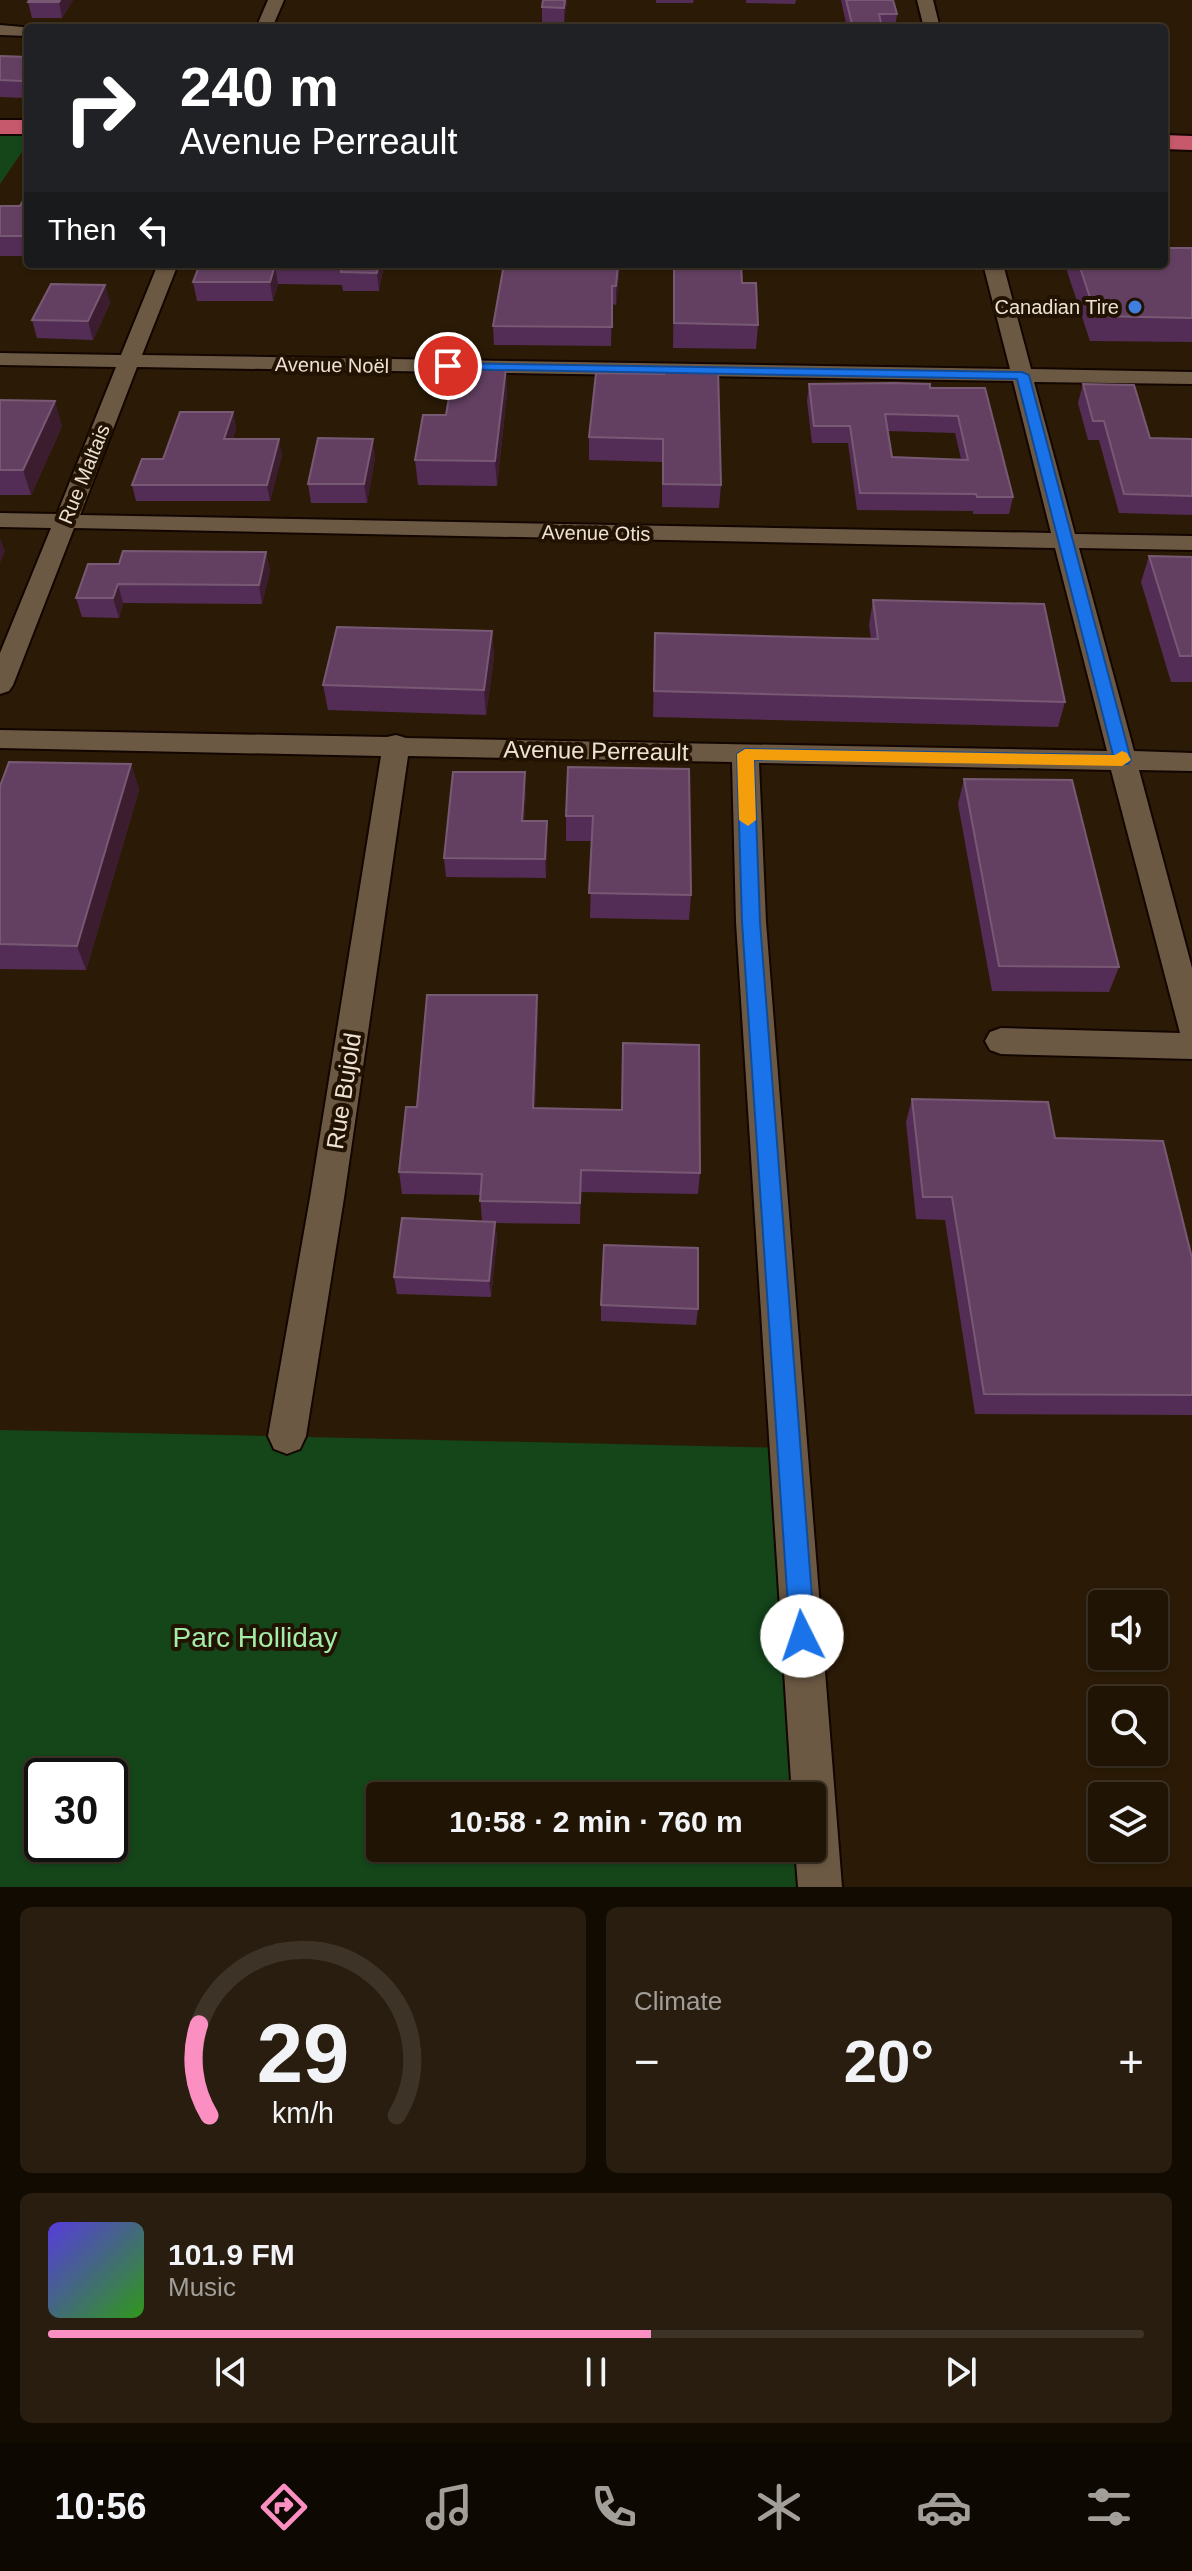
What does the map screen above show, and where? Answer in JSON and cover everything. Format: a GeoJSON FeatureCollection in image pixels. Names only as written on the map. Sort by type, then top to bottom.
{"type":"FeatureCollection","features":[{"type":"Feature","properties":{"kind":"highway"},"geometry":{"type":"LineString","coordinates":[[0,113],[24,113]]}},
{"type":"Feature","properties":{"kind":"highway"},"geometry":{"type":"LineString","coordinates":[[0,127],[24,127]]}},
{"type":"Feature","properties":{"kind":"highway"},"geometry":{"type":"LineString","coordinates":[[1168,128],[1192,128]]}},
{"type":"Feature","properties":{"kind":"highway"},"geometry":{"type":"LineString","coordinates":[[1168,142],[1192,143]]}},
{"type":"Feature","properties":{"kind":"street"},"geometry":{"type":"LineString","coordinates":[[266,24],[276,0]]}},
{"type":"Feature","properties":{"kind":"street"},"geometry":{"type":"LineString","coordinates":[[925,0],[931,24]]}},
{"type":"Feature","properties":{"kind":"street"},"geometry":{"type":"LineString","coordinates":[[0,30],[24,31]]}},
{"type":"Feature","properties":{"kind":"street","name":"Rue Maltais"},"geometry":{"type":"LineString","coordinates":[[0,685],[166,268]]}},
{"type":"Feature","properties":{"kind":"street"},"geometry":{"type":"LineString","coordinates":[[994,268],[1192,1026]]}},
{"type":"Feature","properties":{"kind":"street","name":"Avenue Noël"},"geometry":{"type":"LineString","coordinates":[[0,359],[1192,378]]}},
{"type":"Feature","properties":{"kind":"street","name":"Avenue Otis"},"geometry":{"type":"LineString","coordinates":[[0,520],[1192,543]]}},
{"type":"Feature","properties":{"kind":"street","name":"Avenue Perreault"},"geometry":{"type":"LineString","coordinates":[[0,739],[396,744],[1192,762]]}},
{"type":"Feature","properties":{"kind":"street","name":"Rue Bujold"},"geometry":{"type":"LineString","coordinates":[[287,1436],[396,744]]}},
{"type":"Feature","properties":{"kind":"street"},"geometry":{"type":"LineString","coordinates":[[745,754],[752,938],[820,1887]]}},
{"type":"Feature","properties":{"kind":"street"},"geometry":{"type":"LineString","coordinates":[[1001,1041],[1192,1046]]}},
{"type":"Feature","properties":{"kind":"green space"},"geometry":{"type":"Polygon","coordinates":[[[0,127],[24,127],[24,149],[0,184],[0,127]]]}},
{"type":"Feature","properties":{"kind":"green space","name":"Parc Holliday"},"geometry":{"type":"Polygon","coordinates":[[[0,1430],[789,1448],[813,1782],[366,1782],[366,1862],[818,1862],[820,1887],[0,1887],[0,1430]]]}},
{"type":"Feature","properties":{"kind":"building"},"geometry":{"type":"Polygon","coordinates":[[[29,0],[60,0],[28,2],[29,0]]]}},
{"type":"Feature","properties":{"kind":"building"},"geometry":{"type":"Polygon","coordinates":[[[543,0],[565,0],[564,8],[542,7],[543,0]]]}},
{"type":"Feature","properties":{"kind":"building"},"geometry":{"type":"Polygon","coordinates":[[[846,0],[893,0],[897,14],[879,14],[881,24],[852,24],[846,0]]]}},
{"type":"Feature","properties":{"kind":"building"},"geometry":{"type":"Polygon","coordinates":[[[0,56],[24,57],[22,81],[0,80],[0,56]]]}},
{"type":"Feature","properties":{"kind":"building"},"geometry":{"type":"Polygon","coordinates":[[[24,199],[24,236],[0,236],[0,206],[20,206],[24,199]]]}},
{"type":"Feature","properties":{"kind":"building"},"geometry":{"type":"Polygon","coordinates":[[[1168,248],[1192,248],[1192,318],[1096,316],[1080,268],[1168,268],[1168,248]]]}},
{"type":"Feature","properties":{"kind":"building"},"geometry":{"type":"Polygon","coordinates":[[[198,268],[274,268],[270,282],[193,282],[198,268]]]}},
{"type":"Feature","properties":{"kind":"building"},"geometry":{"type":"Polygon","coordinates":[[[342,268],[378,268],[377,273],[341,272],[342,268]]]}},
{"type":"Feature","properties":{"kind":"building"},"geometry":{"type":"Polygon","coordinates":[[[503,268],[618,268],[616,286],[612,286],[612,327],[493,326],[503,268]]]}},
{"type":"Feature","properties":{"kind":"building"},"geometry":{"type":"Polygon","coordinates":[[[674,268],[741,268],[742,283],[756,283],[758,325],[674,323],[674,268]]]}},
{"type":"Feature","properties":{"kind":"building"},"geometry":{"type":"Polygon","coordinates":[[[51,284],[105,285],[88,321],[32,320],[51,284]]]}},
{"type":"Feature","properties":{"kind":"building"},"geometry":{"type":"Polygon","coordinates":[[[664,367],[718,368],[721,485],[663,484],[663,439],[589,437],[596,373],[664,374],[664,367]]]}},
{"type":"Feature","properties":{"kind":"building"},"geometry":{"type":"Polygon","coordinates":[[[454,368],[506,368],[495,461],[415,460],[423,415],[446,415],[454,368]]]}},
{"type":"Feature","properties":{"kind":"building"},"geometry":{"type":"Polygon","coordinates":[[[895,383],[930,384],[930,388],[985,388],[1013,497],[860,493],[850,426],[814,426],[809,384],[895,383]],[[885,414],[892,457],[968,460],[958,416],[885,414]]]}},
{"type":"Feature","properties":{"kind":"building"},"geometry":{"type":"Polygon","coordinates":[[[1083,384],[1134,385],[1150,438],[1192,439],[1192,496],[1124,494],[1104,421],[1093,421],[1083,384]]]}},
{"type":"Feature","properties":{"kind":"building"},"geometry":{"type":"Polygon","coordinates":[[[0,400],[55,401],[23,470],[0,470],[0,400]]]}},
{"type":"Feature","properties":{"kind":"building"},"geometry":{"type":"Polygon","coordinates":[[[180,412],[233,412],[224,439],[279,439],[267,485],[132,485],[142,459],[163,459],[180,412]]]}},
{"type":"Feature","properties":{"kind":"building"},"geometry":{"type":"Polygon","coordinates":[[[318,438],[373,439],[364,484],[308,484],[318,438]]]}},
{"type":"Feature","properties":{"kind":"building"},"geometry":{"type":"Polygon","coordinates":[[[123,551],[266,552],[259,585],[118,584],[113,598],[76,598],[88,564],[119,564],[123,551]]]}},
{"type":"Feature","properties":{"kind":"building"},"geometry":{"type":"Polygon","coordinates":[[[1149,556],[1192,557],[1192,656],[1180,656],[1149,556]]]}},
{"type":"Feature","properties":{"kind":"building"},"geometry":{"type":"Polygon","coordinates":[[[873,600],[1044,604],[1065,702],[654,691],[655,633],[878,639],[873,600]]]}},
{"type":"Feature","properties":{"kind":"building"},"geometry":{"type":"Polygon","coordinates":[[[337,627],[492,631],[484,690],[323,685],[337,627]]]}},
{"type":"Feature","properties":{"kind":"building"},"geometry":{"type":"Polygon","coordinates":[[[9,762],[131,764],[77,946],[0,944],[0,786],[9,762]]]}},
{"type":"Feature","properties":{"kind":"building"},"geometry":{"type":"Polygon","coordinates":[[[568,767],[689,769],[691,895],[589,893],[593,816],[566,816],[568,767]]]}},
{"type":"Feature","properties":{"kind":"building"},"geometry":{"type":"Polygon","coordinates":[[[453,772],[525,772],[522,821],[547,821],[545,859],[444,858],[453,772]]]}},
{"type":"Feature","properties":{"kind":"building"},"geometry":{"type":"Polygon","coordinates":[[[964,779],[1072,780],[1119,967],[999,966],[964,779]]]}},
{"type":"Feature","properties":{"kind":"building"},"geometry":{"type":"Polygon","coordinates":[[[427,995],[537,995],[533,1108],[622,1110],[623,1043],[699,1045],[700,1173],[581,1170],[580,1203],[480,1201],[482,1174],[399,1172],[406,1107],[417,1107],[427,995]]]}},
{"type":"Feature","properties":{"kind":"building"},"geometry":{"type":"Polygon","coordinates":[[[912,1099],[1048,1102],[1055,1138],[1163,1141],[1192,1258],[1192,1395],[984,1394],[952,1197],[923,1197],[912,1099]]]}},
{"type":"Feature","properties":{"kind":"building"},"geometry":{"type":"Polygon","coordinates":[[[402,1218],[495,1222],[489,1281],[394,1277],[402,1218]]]}},
{"type":"Feature","properties":{"kind":"building"},"geometry":{"type":"Polygon","coordinates":[[[604,1245],[698,1248],[698,1309],[601,1305],[604,1245]]]}},
{"type":"Feature","properties":{"kind":"slow traffic"},"geometry":{"type":"LineString","coordinates":[[748,820],[745,754],[1122,760],[1122,757]]}},
{"type":"Feature","properties":{"kind":"place","name":"Canadian Tire"},"geometry":{"type":"Point","coordinates":[1135,307]}},
{"type":"Feature","properties":{"kind":"route"},"geometry":{"type":"LineString","coordinates":[[448,366],[1022,375],[1122,760],[745,754],[751,922],[802,1636]]}}]}
